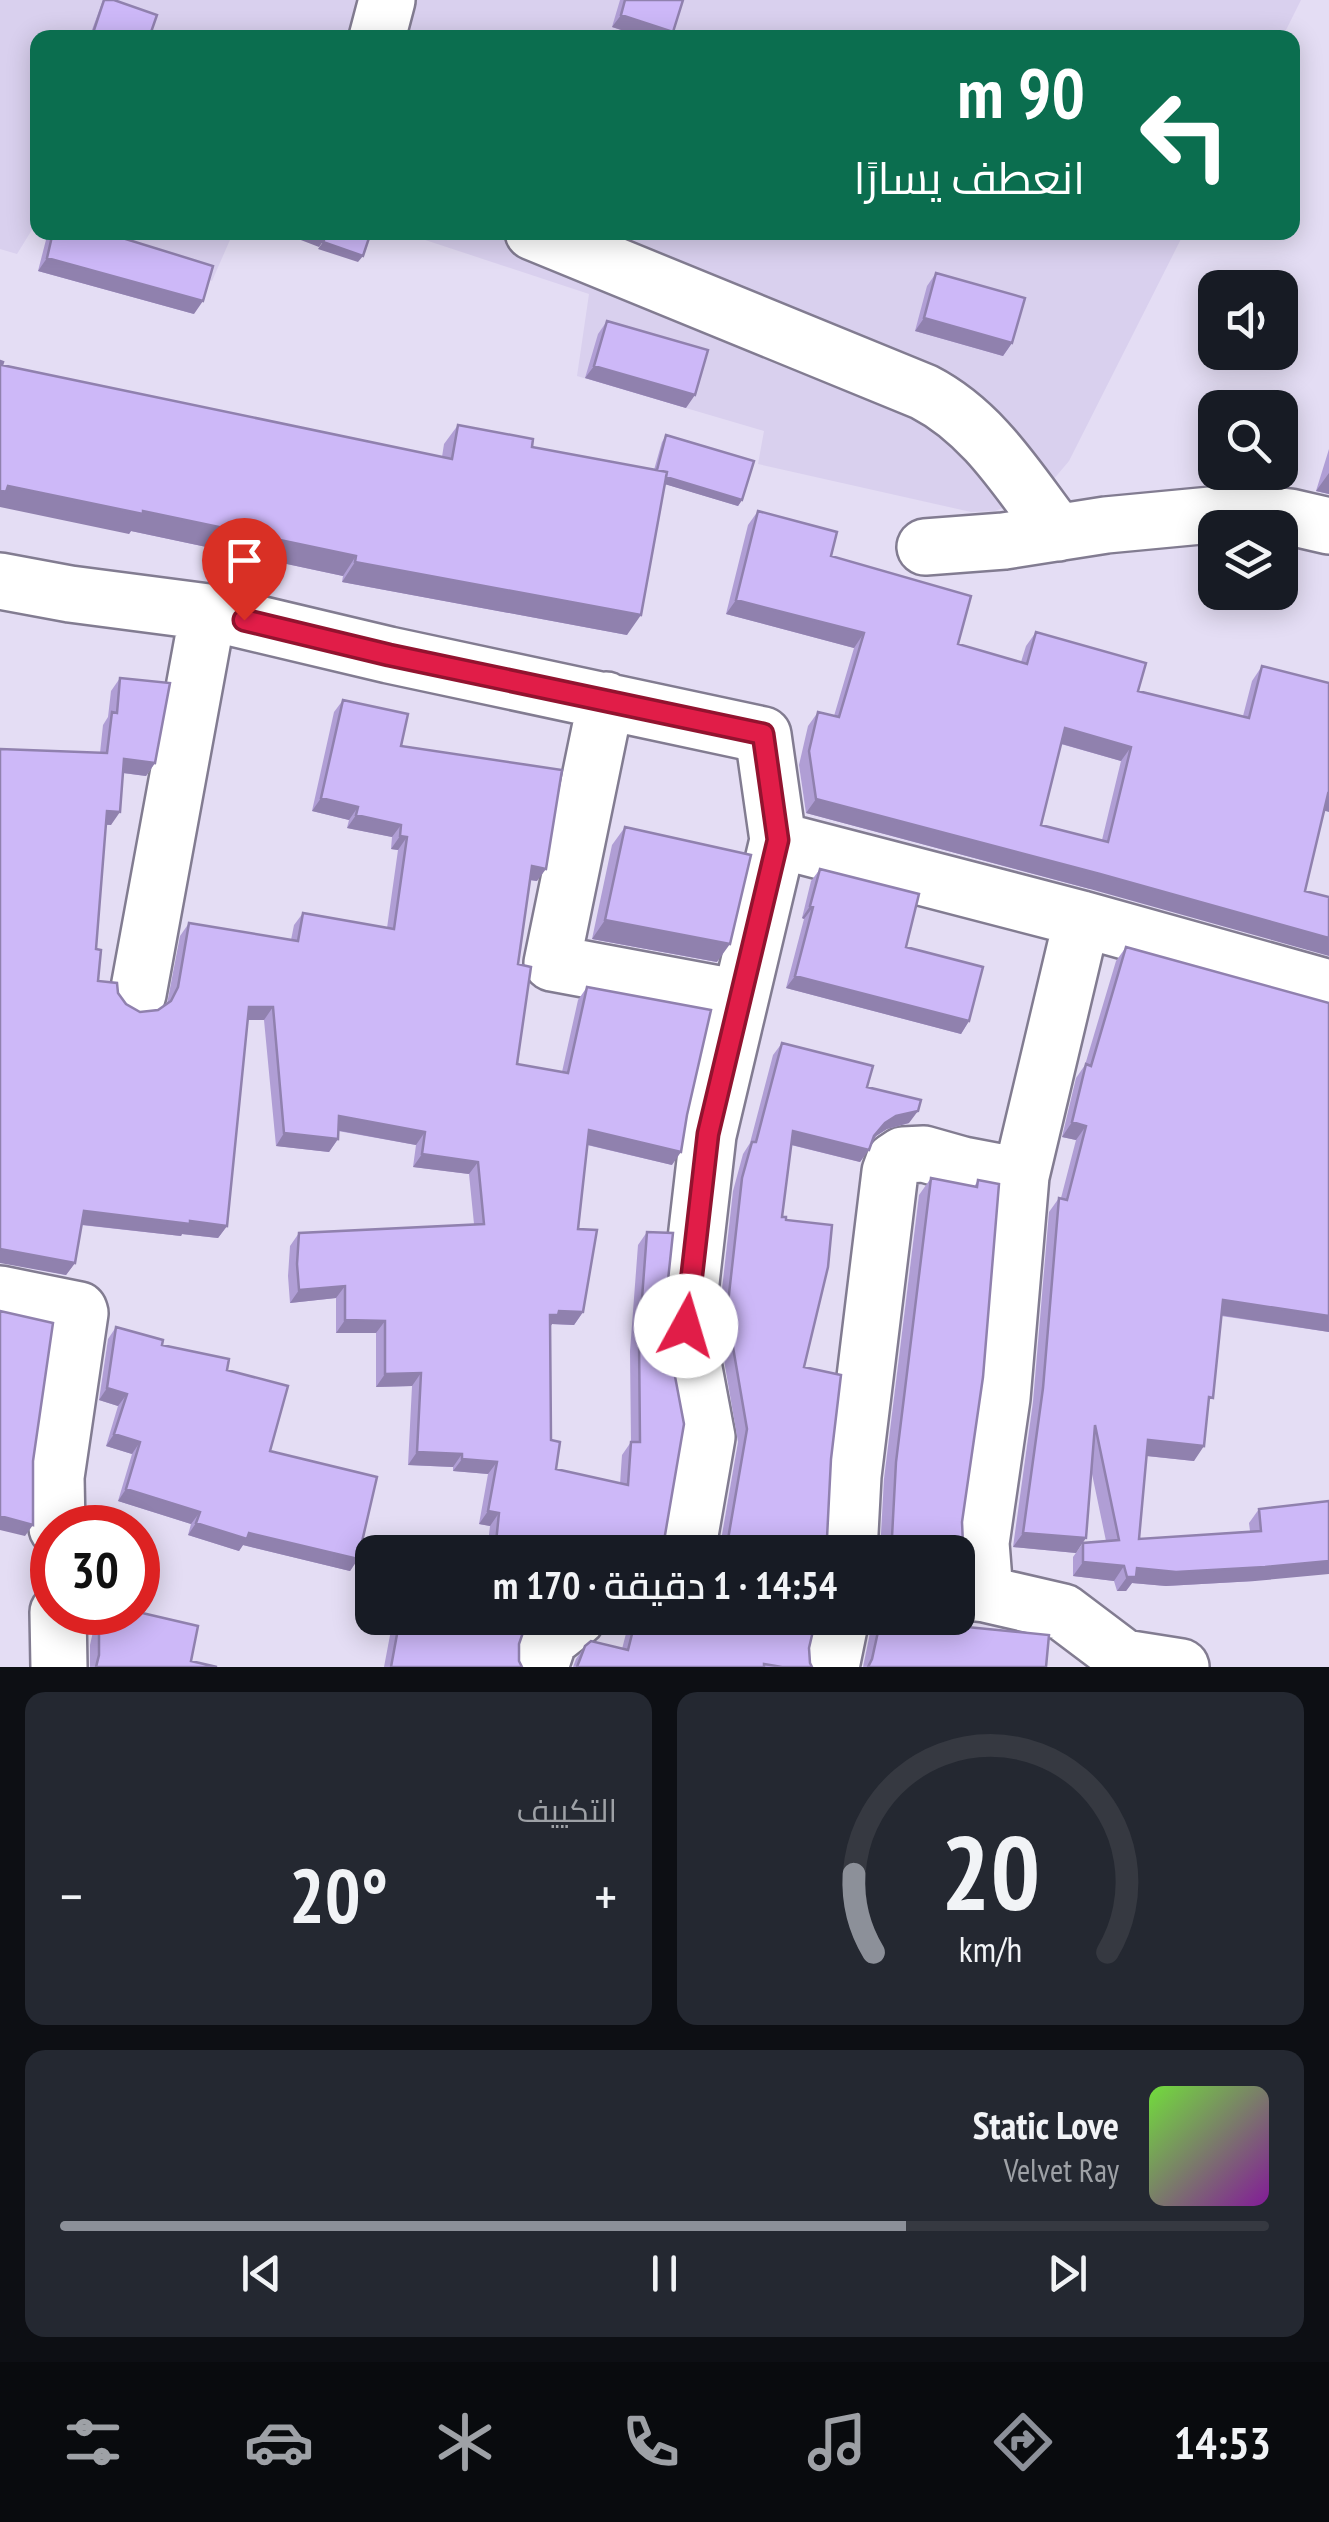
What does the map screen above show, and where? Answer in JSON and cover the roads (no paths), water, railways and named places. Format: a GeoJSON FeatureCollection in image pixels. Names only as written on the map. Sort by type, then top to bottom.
{"type":"FeatureCollection","features":[{"type":"Feature","properties":{"kind":"street"},"geometry":{"type":"LineString","coordinates":[[379,30],[388,0]]}},
{"type":"Feature","properties":{"kind":"street"},"geometry":{"type":"LineString","coordinates":[[553,240],[945,402],[981,434],[1058,533]]}},
{"type":"Feature","properties":{"kind":"street"},"geometry":{"type":"LineString","coordinates":[[924,547],[1243,512],[1329,526]]}},
{"type":"Feature","properties":{"kind":"street"},"geometry":{"type":"LineString","coordinates":[[0,581],[208,612],[407,659],[763,734],[778,840],[708,1134],[686,1326],[707,1437],[690,1535]]}},
{"type":"Feature","properties":{"kind":"street"},"geometry":{"type":"LineString","coordinates":[[138,994],[208,612]]}},
{"type":"Feature","properties":{"kind":"street"},"geometry":{"type":"LineString","coordinates":[[606,700],[552,963],[740,998]]}},
{"type":"Feature","properties":{"kind":"street"},"geometry":{"type":"LineString","coordinates":[[778,840],[1329,988]]}},
{"type":"Feature","properties":{"kind":"street"},"geometry":{"type":"LineString","coordinates":[[975,1577],[1002,1398],[1021,1176],[1082,919]]}},
{"type":"Feature","properties":{"kind":"street"},"geometry":{"type":"LineString","coordinates":[[850,1535],[853,1476],[894,1161],[924,1154],[1021,1176]]}},
{"type":"Feature","properties":{"kind":"street"},"geometry":{"type":"LineString","coordinates":[[0,1294],[80,1310],[56,1476],[57,1505]]}},
{"type":"Feature","properties":{"kind":"street"},"geometry":{"type":"LineString","coordinates":[[975,1593],[1064,1612],[1124,1658],[1181,1667]]}},
{"type":"Feature","properties":{"kind":"street"},"geometry":{"type":"LineString","coordinates":[[58,1635],[59,1667]]}},
{"type":"Feature","properties":{"kind":"street"},"geometry":{"type":"LineString","coordinates":[[540,1667],[549,1640],[555,1635]]}},
{"type":"Feature","properties":{"kind":"street"},"geometry":{"type":"LineString","coordinates":[[831,1667],[837,1635]]}}]}
